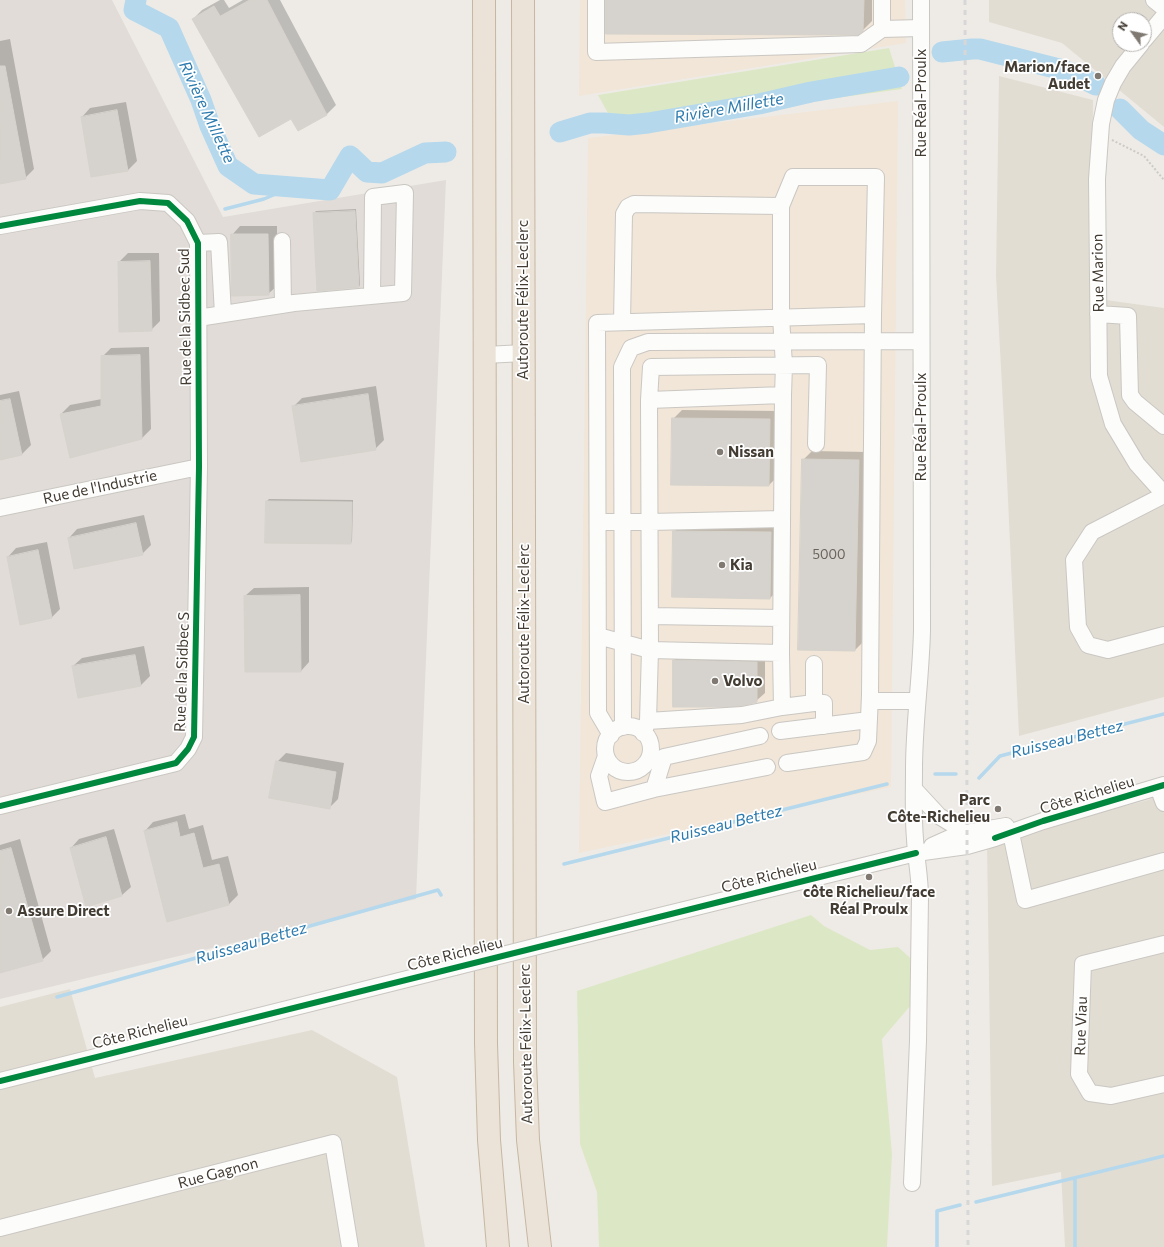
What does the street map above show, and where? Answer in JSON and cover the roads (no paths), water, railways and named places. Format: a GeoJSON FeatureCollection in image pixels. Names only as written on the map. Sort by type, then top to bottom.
{"type":"FeatureCollection","features":[{"type":"Feature","properties":{"kind":"highway"},"geometry":{"type":"LineString","coordinates":[[484,0],[486,1075],[498,1247]]}},
{"type":"Feature","properties":{"kind":"highway","name":"Autoroute Félix-Leclerc"},"geometry":{"type":"LineString","coordinates":[[523,0],[525,1062],[528,1140],[540,1247]]}},
{"type":"Feature","properties":{"kind":"street"},"geometry":{"type":"LineString","coordinates":[[596,0],[596,52],[861,44],[882,29],[921,28]]}},
{"type":"Feature","properties":{"kind":"street"},"geometry":{"type":"LineString","coordinates":[[882,0],[882,29]]}},
{"type":"Feature","properties":{"kind":"street","name":"Rue Réal-Proulx"},"geometry":{"type":"LineString","coordinates":[[912,1182],[918,1041],[920,897],[920,875],[915,838],[914,740],[922,630],[921,0]]}},
{"type":"Feature","properties":{"kind":"street"},"geometry":{"type":"LineString","coordinates":[[1154,0],[1164,8]]}},
{"type":"Feature","properties":{"kind":"street"},"geometry":{"type":"LineString","coordinates":[[1152,30],[1164,16]]}},
{"type":"Feature","properties":{"kind":"street","name":"Rue Marion"},"geometry":{"type":"LineString","coordinates":[[1134,52],[1123,66],[1113,83],[1106,100],[1100,134],[1096,179],[1099,376],[1113,424],[1137,464],[1164,494]]}},
{"type":"Feature","properties":{"kind":"street"},"geometry":{"type":"LineString","coordinates":[[782,706],[781,618],[784,365],[781,317],[781,206],[793,177],[876,177],[873,315],[870,701],[868,741],[863,752],[787,763]]}},
{"type":"Feature","properties":{"kind":"street"},"geometry":{"type":"LineString","coordinates":[[198,318],[283,305],[403,293],[405,192],[373,197],[372,296]]}},
{"type":"Feature","properties":{"kind":"street","name":"Rue de la Sidbec Sud"},"geometry":{"type":"LineString","coordinates":[[0,226],[140,201],[168,203],[187,220],[198,243],[199,467]]}},
{"type":"Feature","properties":{"kind":"street"},"geometry":{"type":"LineString","coordinates":[[622,322],[624,214],[628,207],[634,204],[781,206]]}},
{"type":"Feature","properties":{"kind":"street"},"geometry":{"type":"LineString","coordinates":[[282,241],[283,305]]}},
{"type":"Feature","properties":{"kind":"street"},"geometry":{"type":"LineString","coordinates":[[198,243],[219,242],[222,314]]}},
{"type":"Feature","properties":{"kind":"street"},"geometry":{"type":"LineString","coordinates":[[1098,314],[1128,316],[1130,395],[1135,402],[1164,426]]}},
{"type":"Feature","properties":{"kind":"street"},"geometry":{"type":"LineString","coordinates":[[617,731],[598,713],[598,322],[873,315]]}},
{"type":"Feature","properties":{"kind":"street"},"geometry":{"type":"LineString","coordinates":[[687,367],[689,342],[688,320]]}},
{"type":"Feature","properties":{"kind":"street"},"geometry":{"type":"LineString","coordinates":[[641,321],[651,342]]}},
{"type":"Feature","properties":{"kind":"street"},"geometry":{"type":"LineString","coordinates":[[617,731],[623,643],[622,367],[631,348],[651,342],[922,341]]}},
{"type":"Feature","properties":{"kind":"street"},"geometry":{"type":"LineString","coordinates":[[485,355],[524,353]]}},
{"type":"Feature","properties":{"kind":"street"},"geometry":{"type":"LineString","coordinates":[[816,444],[818,365],[651,367],[649,400],[650,650],[646,727],[650,753],[648,760],[636,771],[621,772],[609,763],[605,748],[607,741],[617,731],[630,727],[637,729],[646,727],[742,715],[782,706],[824,703],[824,726]]}},
{"type":"Feature","properties":{"kind":"street"},"geometry":{"type":"LineString","coordinates":[[649,400],[783,395]]}},
{"type":"Feature","properties":{"kind":"street","name":"Rue de l'Industrie"},"geometry":{"type":"LineString","coordinates":[[0,508],[199,467]]}},
{"type":"Feature","properties":{"kind":"street","name":"Rue de la Sidbec S"},"geometry":{"type":"LineString","coordinates":[[0,806],[176,763],[188,749],[194,737],[199,467]]}},
{"type":"Feature","properties":{"kind":"street"},"geometry":{"type":"LineString","coordinates":[[1164,494],[1092,532],[1074,560],[1078,627],[1088,645],[1108,650],[1164,635]]}},
{"type":"Feature","properties":{"kind":"street"},"geometry":{"type":"LineString","coordinates":[[598,522],[622,523],[782,519]]}},
{"type":"Feature","properties":{"kind":"street"},"geometry":{"type":"LineString","coordinates":[[650,616],[781,618]]}},
{"type":"Feature","properties":{"kind":"street"},"geometry":{"type":"LineString","coordinates":[[598,636],[650,650],[781,653]]}},
{"type":"Feature","properties":{"kind":"street"},"geometry":{"type":"LineString","coordinates":[[814,664],[814,703]]}},
{"type":"Feature","properties":{"kind":"street"},"geometry":{"type":"LineString","coordinates":[[870,701],[917,701]]}},
{"type":"Feature","properties":{"kind":"street"},"geometry":{"type":"LineString","coordinates":[[780,731],[869,720]]}},
{"type":"Feature","properties":{"kind":"street"},"geometry":{"type":"LineString","coordinates":[[654,790],[664,757],[760,736]]}},
{"type":"Feature","properties":{"kind":"street"},"geometry":{"type":"LineString","coordinates":[[606,756],[599,776],[604,802],[654,790],[767,767]]}},
{"type":"Feature","properties":{"kind":"street"},"geometry":{"type":"LineString","coordinates":[[1161,786],[1164,803]]}},
{"type":"Feature","properties":{"kind":"street","name":"Côte Richelieu"},"geometry":{"type":"LineString","coordinates":[[0,1081],[916,853],[968,846],[1011,833],[1043,821],[1161,786]]}},
{"type":"Feature","properties":{"kind":"street"},"geometry":{"type":"LineString","coordinates":[[914,789],[939,816],[967,833]]}},
{"type":"Feature","properties":{"kind":"street","name":"Côte Richelieu"},"geometry":{"type":"LineString","coordinates":[[916,853],[952,837],[967,833],[1043,821]]}},
{"type":"Feature","properties":{"kind":"street"},"geometry":{"type":"LineString","coordinates":[[1011,833],[1025,900],[1164,861]]}},
{"type":"Feature","properties":{"kind":"street","name":"Rue Viau"},"geometry":{"type":"LineString","coordinates":[[1164,944],[1083,964],[1079,1074],[1090,1093],[1111,1096],[1164,1084]]}},
{"type":"Feature","properties":{"kind":"street","name":"Rue Gagnon"},"geometry":{"type":"LineString","coordinates":[[0,1228],[333,1143],[350,1247]]}},
{"type":"Feature","properties":{"kind":"waterway","name":"Rivière Millette"},"geometry":{"type":"LineString","coordinates":[[136,0],[134,10],[169,28],[228,166],[254,184],[330,190],[350,156],[367,172],[382,173],[425,153],[446,152]]}},
{"type":"Feature","properties":{"kind":"waterway","name":"Rivière Millette"},"geometry":{"type":"LineString","coordinates":[[942,52],[980,49],[1063,70],[1096,85]]}},
{"type":"Feature","properties":{"kind":"waterway","name":"Rivière Millette"},"geometry":{"type":"LineString","coordinates":[[560,132],[590,123],[629,125],[648,123],[759,104],[811,92],[899,77]]}},
{"type":"Feature","properties":{"kind":"waterway","name":"Rivière Millette"},"geometry":{"type":"LineString","coordinates":[[1120,109],[1141,130],[1164,145]]}},
{"type":"Feature","properties":{"kind":"waterway"},"geometry":{"type":"LineString","coordinates":[[225,209],[264,199],[292,187]]}},
{"type":"Feature","properties":{"kind":"waterway","name":"Ruisseau Bettez"},"geometry":{"type":"LineString","coordinates":[[979,778],[1000,756],[1164,714]]}},
{"type":"Feature","properties":{"kind":"waterway","name":"Ruisseau Bettez"},"geometry":{"type":"LineString","coordinates":[[935,774],[956,774]]}},
{"type":"Feature","properties":{"kind":"waterway","name":"Ruisseau Bettez"},"geometry":{"type":"LineString","coordinates":[[564,864],[887,784]]}},
{"type":"Feature","properties":{"kind":"waterway","name":"Ruisseau Bettez"},"geometry":{"type":"LineString","coordinates":[[57,997],[438,890],[441,895]]}},
{"type":"Feature","properties":{"kind":"waterway"},"geometry":{"type":"LineString","coordinates":[[976,1202],[1164,1156]]}},
{"type":"Feature","properties":{"kind":"waterway"},"geometry":{"type":"LineString","coordinates":[[1075,1178],[1075,1247]]}},
{"type":"Feature","properties":{"kind":"waterway"},"geometry":{"type":"LineString","coordinates":[[937,1247],[937,1211],[960,1205]]}},
{"type":"Feature","properties":{"kind":"railway"},"geometry":{"type":"LineString","coordinates":[[965,0],[968,1247]]}},
{"type":"Feature","properties":{"kind":"place","name":"Marion/face Audet"},"geometry":{"type":"Point","coordinates":[1098,76]}},
{"type":"Feature","properties":{"kind":"place","name":"Nissan"},"geometry":{"type":"Point","coordinates":[720,452]}},
{"type":"Feature","properties":{"kind":"place","name":"Kia"},"geometry":{"type":"Point","coordinates":[722,565]}},
{"type":"Feature","properties":{"kind":"place","name":"Volvo"},"geometry":{"type":"Point","coordinates":[715,681]}},
{"type":"Feature","properties":{"kind":"place","name":"Parc Côte-Richelieu"},"geometry":{"type":"Point","coordinates":[998,809]}},
{"type":"Feature","properties":{"kind":"place","name":"côte Richelieu/face Réal Proulx"},"geometry":{"type":"Point","coordinates":[869,877]}},
{"type":"Feature","properties":{"kind":"place","name":"Assure Direct"},"geometry":{"type":"Point","coordinates":[9,911]}}]}
